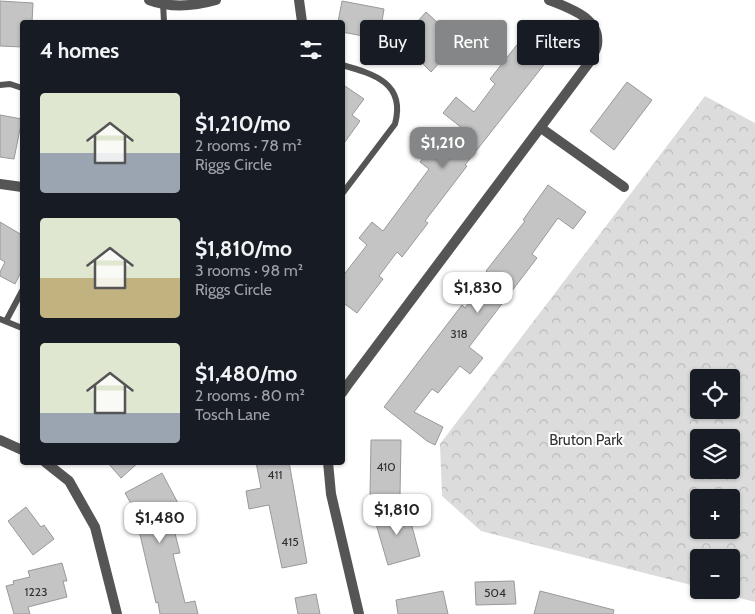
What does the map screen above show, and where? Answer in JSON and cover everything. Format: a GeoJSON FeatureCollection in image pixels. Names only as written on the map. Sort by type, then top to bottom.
{"type":"FeatureCollection","features":[{"type":"Feature","properties":{"kind":"street"},"geometry":{"type":"LineString","coordinates":[[149,0],[182,5],[201,4],[216,0]]}},
{"type":"Feature","properties":{"kind":"street"},"geometry":{"type":"LineString","coordinates":[[299,0],[302,20]]}},
{"type":"Feature","properties":{"kind":"street"},"geometry":{"type":"LineString","coordinates":[[345,389],[585,69],[597,46],[597,34],[590,20],[565,6],[549,0]]}},
{"type":"Feature","properties":{"kind":"street"},"geometry":{"type":"LineString","coordinates":[[541,128],[624,187]]}},
{"type":"Feature","properties":{"kind":"street"},"geometry":{"type":"LineString","coordinates":[[0,184],[20,187]]}},
{"type":"Feature","properties":{"kind":"street"},"geometry":{"type":"LineString","coordinates":[[0,440],[20,449]]}},
{"type":"Feature","properties":{"kind":"street"},"geometry":{"type":"LineString","coordinates":[[50,465],[69,481],[95,527],[117,614]]}},
{"type":"Feature","properties":{"kind":"street"},"geometry":{"type":"LineString","coordinates":[[328,465],[330,494],[359,614]]}},
{"type":"Feature","properties":{"kind":"lane"},"geometry":{"type":"LineString","coordinates":[[163,3],[164,20]]}},
{"type":"Feature","properties":{"kind":"lane"},"geometry":{"type":"LineString","coordinates":[[345,66],[370,72],[393,91],[398,102],[395,124],[345,190]]}},
{"type":"Feature","properties":{"kind":"lane"},"geometry":{"type":"LineString","coordinates":[[0,84],[10,84],[20,87]]}},
{"type":"Feature","properties":{"kind":"lane"},"geometry":{"type":"LineString","coordinates":[[20,294],[3,320],[20,327]]}},
{"type":"Feature","properties":{"kind":"green space","name":"Bruton Park"},"geometry":{"type":"Polygon","coordinates":[[[705,96],[755,123],[755,602],[740,598],[740,549],[690,549],[690,585],[481,531],[442,496],[440,444],[705,96]]]}},
{"type":"Feature","properties":{"kind":"building"},"geometry":{"type":"Polygon","coordinates":[[[0,1],[33,3],[32,20],[20,20],[20,47],[0,46],[0,1]]]}},
{"type":"Feature","properties":{"kind":"building"},"geometry":{"type":"Polygon","coordinates":[[[342,1],[384,9],[382,20],[360,20],[360,35],[345,33],[345,20],[338,20],[342,1]]]}},
{"type":"Feature","properties":{"kind":"building"},"geometry":{"type":"Polygon","coordinates":[[[426,12],[435,20],[435,65],[437,65],[431,72],[424,65],[425,20],[419,20],[426,12]]]}},
{"type":"Feature","properties":{"kind":"building"},"geometry":{"type":"Polygon","coordinates":[[[517,45],[517,65],[544,65],[465,165],[467,166],[425,221],[428,223],[402,257],[397,252],[379,276],[383,279],[357,313],[345,304],[345,273],[367,245],[359,238],[372,222],[383,231],[429,169],[420,162],[436,142],[446,149],[462,128],[443,113],[456,97],[474,112],[495,84],[490,79],[501,65],[507,65],[507,57],[517,45]]]}},
{"type":"Feature","properties":{"kind":"building"},"geometry":{"type":"Polygon","coordinates":[[[627,82],[652,100],[614,150],[590,131],[627,82]]]}},
{"type":"Feature","properties":{"kind":"building"},"geometry":{"type":"Polygon","coordinates":[[[345,86],[364,99],[352,115],[360,121],[345,142],[345,86]]]}},
{"type":"Feature","properties":{"kind":"building"},"geometry":{"type":"Polygon","coordinates":[[[0,115],[20,119],[20,129],[14,159],[0,157],[0,115]]]}},
{"type":"Feature","properties":{"kind":"building"},"geometry":{"type":"Polygon","coordinates":[[[548,185],[586,212],[573,229],[558,218],[532,254],[537,258],[469,347],[483,358],[470,374],[460,366],[438,393],[432,389],[414,412],[443,427],[435,445],[427,441],[384,407],[462,305],[465,308],[491,275],[486,271],[525,221],[523,220],[548,185]]]}},
{"type":"Feature","properties":{"kind":"building"},"geometry":{"type":"Polygon","coordinates":[[[0,222],[20,234],[20,274],[15,284],[0,276],[5,262],[0,259],[0,222]]]}},
{"type":"Feature","properties":{"kind":"building"},"geometry":{"type":"Polygon","coordinates":[[[371,440],[401,440],[400,495],[370,495],[371,440]]]}},
{"type":"Feature","properties":{"kind":"building"},"geometry":{"type":"Polygon","coordinates":[[[110,465],[136,465],[121,478],[110,465]]]}},
{"type":"Feature","properties":{"kind":"building"},"geometry":{"type":"Polygon","coordinates":[[[257,465],[290,465],[307,563],[282,568],[269,505],[249,509],[246,491],[261,488],[257,465]]]}},
{"type":"Feature","properties":{"kind":"building"},"geometry":{"type":"Polygon","coordinates":[[[162,473],[179,505],[169,510],[180,553],[173,554],[185,603],[195,601],[198,614],[160,614],[138,526],[143,525],[125,493],[162,473]]]}},
{"type":"Feature","properties":{"kind":"building"},"geometry":{"type":"Polygon","coordinates":[[[26,507],[41,527],[44,525],[54,539],[33,555],[8,521],[26,507]]]}},
{"type":"Feature","properties":{"kind":"building"},"geometry":{"type":"Polygon","coordinates":[[[407,508],[420,556],[388,565],[374,517],[407,508]]]}},
{"type":"Feature","properties":{"kind":"building"},"geometry":{"type":"Polygon","coordinates":[[[62,563],[67,581],[63,581],[67,597],[28,607],[30,614],[14,614],[6,586],[14,584],[13,581],[30,577],[28,571],[62,563]]]}},
{"type":"Feature","properties":{"kind":"building"},"geometry":{"type":"Polygon","coordinates":[[[514,581],[516,604],[476,605],[475,582],[514,581]]]}},
{"type":"Feature","properties":{"kind":"building"},"geometry":{"type":"Polygon","coordinates":[[[443,591],[448,614],[398,614],[396,600],[443,591]]]}},
{"type":"Feature","properties":{"kind":"building"},"geometry":{"type":"Polygon","coordinates":[[[540,591],[614,610],[613,614],[534,614],[540,591]]]}},
{"type":"Feature","properties":{"kind":"building"},"geometry":{"type":"Polygon","coordinates":[[[316,594],[320,614],[298,614],[295,598],[316,594]]]}}]}
